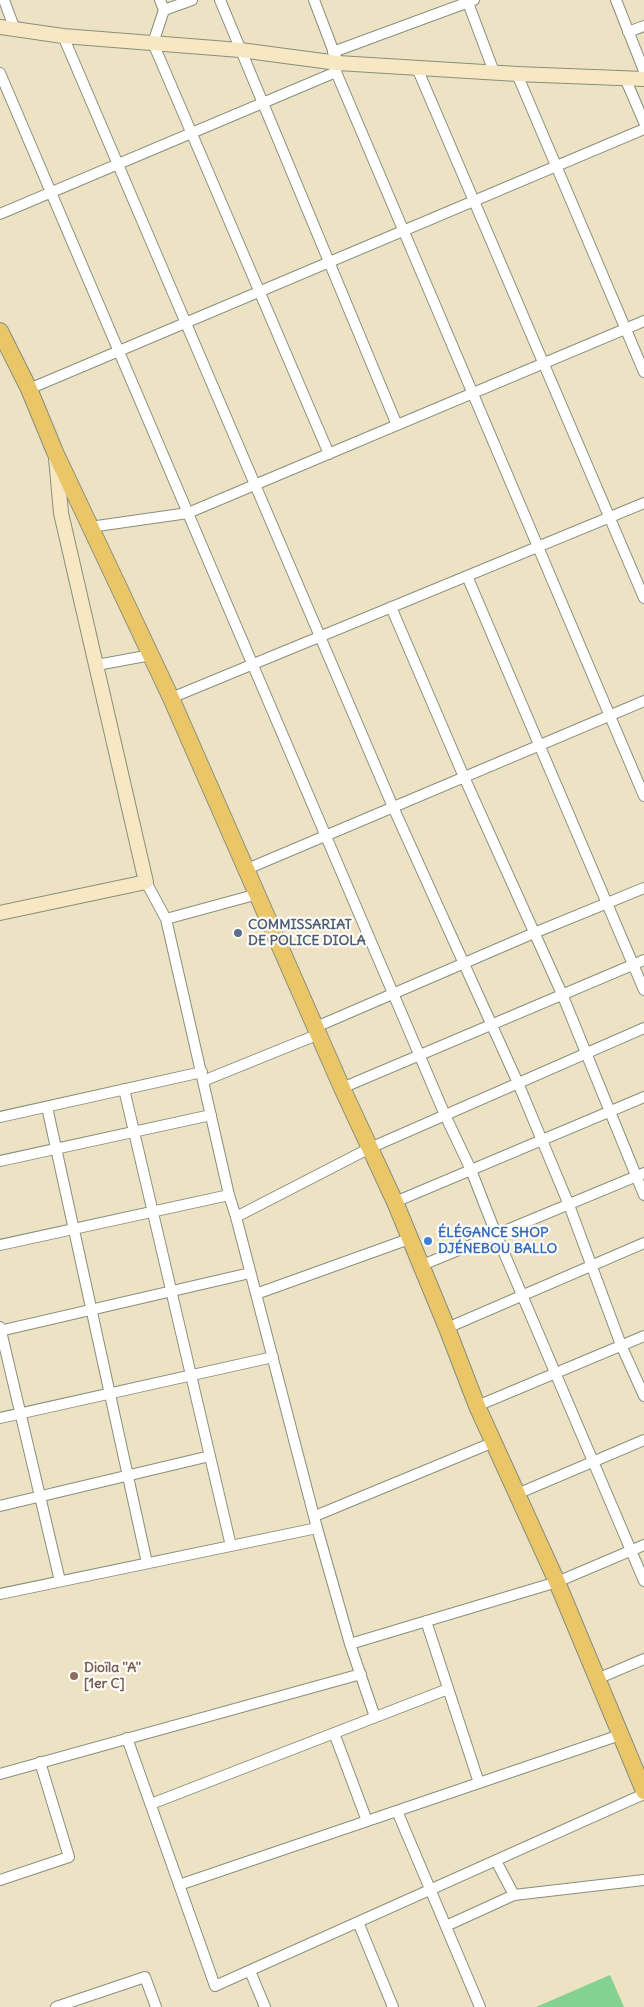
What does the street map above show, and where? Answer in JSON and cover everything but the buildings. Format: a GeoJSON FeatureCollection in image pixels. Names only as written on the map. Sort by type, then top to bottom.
{"type":"FeatureCollection","features":[{"type":"Feature","properties":{"kind":"main road"},"geometry":{"type":"LineString","coordinates":[[0,331],[90,527],[152,656],[342,1088],[395,1202],[477,1406],[557,1582],[644,1793]]}},
{"type":"Feature","properties":{"kind":"street"},"geometry":{"type":"LineString","coordinates":[[4,0],[15,30]]}},
{"type":"Feature","properties":{"kind":"street"},"geometry":{"type":"LineString","coordinates":[[192,0],[162,5],[153,43],[329,454]]}},
{"type":"Feature","properties":{"kind":"street"},"geometry":{"type":"LineString","coordinates":[[220,0],[397,425]]}},
{"type":"Feature","properties":{"kind":"street"},"geometry":{"type":"LineString","coordinates":[[314,0],[336,62],[404,230],[644,796]]}},
{"type":"Feature","properties":{"kind":"street"},"geometry":{"type":"LineString","coordinates":[[616,0],[644,71]]}},
{"type":"Feature","properties":{"kind":"street"},"geometry":{"type":"LineString","coordinates":[[0,214],[263,103],[336,62],[469,1],[494,72]]}},
{"type":"Feature","properties":{"kind":"street"},"geometry":{"type":"LineString","coordinates":[[628,32],[644,26]]}},
{"type":"Feature","properties":{"kind":"street"},"geometry":{"type":"LineString","coordinates":[[0,27],[63,36],[240,50],[336,62],[517,74],[644,79]]}},
{"type":"Feature","properties":{"kind":"street"},"geometry":{"type":"LineString","coordinates":[[63,36],[392,808],[518,1083],[569,1205],[621,1345],[644,1396]]}},
{"type":"Feature","properties":{"kind":"street"},"geometry":{"type":"LineString","coordinates":[[417,68],[644,598]]}},
{"type":"Feature","properties":{"kind":"street"},"geometry":{"type":"LineString","coordinates":[[0,74],[419,1055],[470,1170],[644,1581]]}},
{"type":"Feature","properties":{"kind":"street"},"geometry":{"type":"LineString","coordinates":[[517,74],[644,372]]}},
{"type":"Feature","properties":{"kind":"street"},"geometry":{"type":"LineString","coordinates":[[625,78],[644,122]]}},
{"type":"Feature","properties":{"kind":"street"},"geometry":{"type":"LineString","coordinates":[[28,389],[644,129]]}},
{"type":"Feature","properties":{"kind":"street"},"geometry":{"type":"LineString","coordinates":[[90,527],[188,513],[644,321]]}},
{"type":"Feature","properties":{"kind":"street"},"geometry":{"type":"LineString","coordinates":[[55,452],[61,514],[146,882],[166,919],[229,1195],[317,1528],[350,1644],[376,1717]]}},
{"type":"Feature","properties":{"kind":"street"},"geometry":{"type":"LineString","coordinates":[[171,698],[644,502]]}},
{"type":"Feature","properties":{"kind":"street"},"geometry":{"type":"LineString","coordinates":[[467,576],[644,990]]}},
{"type":"Feature","properties":{"kind":"street"},"geometry":{"type":"LineString","coordinates":[[391,607],[464,777],[562,994],[611,1112],[641,1174],[644,1195]]}},
{"type":"Feature","properties":{"kind":"street"},"geometry":{"type":"LineString","coordinates":[[97,665],[152,656]]}},
{"type":"Feature","properties":{"kind":"street"},"geometry":{"type":"LineString","coordinates":[[247,869],[644,701]]}},
{"type":"Feature","properties":{"kind":"street"},"geometry":{"type":"LineString","coordinates":[[0,913],[146,882]]}},
{"type":"Feature","properties":{"kind":"street"},"geometry":{"type":"LineString","coordinates":[[0,1117],[124,1090],[203,1077],[317,1030],[393,994],[534,933],[644,888]]}},
{"type":"Feature","properties":{"kind":"street"},"geometry":{"type":"LineString","coordinates":[[166,919],[258,894]]}},
{"type":"Feature","properties":{"kind":"street"},"geometry":{"type":"LineString","coordinates":[[342,1088],[644,960]]}},
{"type":"Feature","properties":{"kind":"street"},"geometry":{"type":"LineString","coordinates":[[236,1217],[370,1148],[644,1028]]}},
{"type":"Feature","properties":{"kind":"street"},"geometry":{"type":"LineString","coordinates":[[124,1090],[231,1546]]}},
{"type":"Feature","properties":{"kind":"street"},"geometry":{"type":"LineString","coordinates":[[395,1202],[644,1097]]}},
{"type":"Feature","properties":{"kind":"street"},"geometry":{"type":"LineString","coordinates":[[47,1107],[147,1563]]}},
{"type":"Feature","properties":{"kind":"street"},"geometry":{"type":"LineString","coordinates":[[0,1161],[211,1115]]}},
{"type":"Feature","properties":{"kind":"street"},"geometry":{"type":"LineString","coordinates":[[420,1266],[641,1174]]}},
{"type":"Feature","properties":{"kind":"street"},"geometry":{"type":"LineString","coordinates":[[0,1245],[229,1195]]}},
{"type":"Feature","properties":{"kind":"street"},"geometry":{"type":"LineString","coordinates":[[256,1294],[409,1239]]}},
{"type":"Feature","properties":{"kind":"street"},"geometry":{"type":"LineString","coordinates":[[447,1328],[644,1244]]}},
{"type":"Feature","properties":{"kind":"street"},"geometry":{"type":"LineString","coordinates":[[60,1582],[0,1330],[250,1274]]}},
{"type":"Feature","properties":{"kind":"street"},"geometry":{"type":"LineString","coordinates":[[477,1406],[644,1336]]}},
{"type":"Feature","properties":{"kind":"street"},"geometry":{"type":"LineString","coordinates":[[0,1418],[272,1357]]}},
{"type":"Feature","properties":{"kind":"street"},"geometry":{"type":"LineString","coordinates":[[517,1494],[644,1440]]}},
{"type":"Feature","properties":{"kind":"street"},"geometry":{"type":"LineString","coordinates":[[315,1516],[494,1442]]}},
{"type":"Feature","properties":{"kind":"street"},"geometry":{"type":"LineString","coordinates":[[0,1506],[210,1456]]}},
{"type":"Feature","properties":{"kind":"street"},"geometry":{"type":"LineString","coordinates":[[0,1594],[317,1528]]}},
{"type":"Feature","properties":{"kind":"street"},"geometry":{"type":"LineString","coordinates":[[350,1644],[557,1582],[644,1545]]}},
{"type":"Feature","properties":{"kind":"street"},"geometry":{"type":"LineString","coordinates":[[426,1621],[479,1783]]}},
{"type":"Feature","properties":{"kind":"street"},"geometry":{"type":"LineString","coordinates":[[597,1679],[644,1660]]}},
{"type":"Feature","properties":{"kind":"street"},"geometry":{"type":"LineString","coordinates":[[0,1774],[361,1674]]}},
{"type":"Feature","properties":{"kind":"street"},"geometry":{"type":"LineString","coordinates":[[151,1804],[448,1689]]}},
{"type":"Feature","properties":{"kind":"street"},"geometry":{"type":"LineString","coordinates":[[334,1733],[368,1821]]}},
{"type":"Feature","properties":{"kind":"street"},"geometry":{"type":"LineString","coordinates":[[179,1885],[620,1735]]}},
{"type":"Feature","properties":{"kind":"street"},"geometry":{"type":"LineString","coordinates":[[127,1738],[215,1986],[644,1793]]}},
{"type":"Feature","properties":{"kind":"street"},"geometry":{"type":"LineString","coordinates":[[0,1880],[69,1857],[40,1762]]}},
{"type":"Feature","properties":{"kind":"street"},"geometry":{"type":"LineString","coordinates":[[397,1811],[480,2007]]}},
{"type":"Feature","properties":{"kind":"street"},"geometry":{"type":"LineString","coordinates":[[496,1861],[514,1895]]}},
{"type":"Feature","properties":{"kind":"street"},"geometry":{"type":"LineString","coordinates":[[446,1926],[514,1895],[644,1880]]}},
{"type":"Feature","properties":{"kind":"street"},"geometry":{"type":"LineString","coordinates":[[358,1922],[393,2007]]}},
{"type":"Feature","properties":{"kind":"street"},"geometry":{"type":"LineString","coordinates":[[250,1971],[266,2007]]}},
{"type":"Feature","properties":{"kind":"street"},"geometry":{"type":"LineString","coordinates":[[56,2007],[72,2005],[145,1977],[156,2007]]}},
{"type":"Feature","properties":{"kind":"green space"},"geometry":{"type":"Polygon","coordinates":[[[610,1975],[624,2007],[536,2007],[610,1975]]]}},
{"type":"Feature","properties":{"kind":"place","name":"COMMISSARIAT DE POLICE DIOLA"},"geometry":{"type":"Point","coordinates":[238,933]}},
{"type":"Feature","properties":{"kind":"place","name":"ÉLÉGANCE SHOP DJÉNEBOU BALLO"},"geometry":{"type":"Point","coordinates":[428,1241]}},
{"type":"Feature","properties":{"kind":"place","name":"Dioïla ''A'' [1er C]"},"geometry":{"type":"Point","coordinates":[74,1676]}}]}
